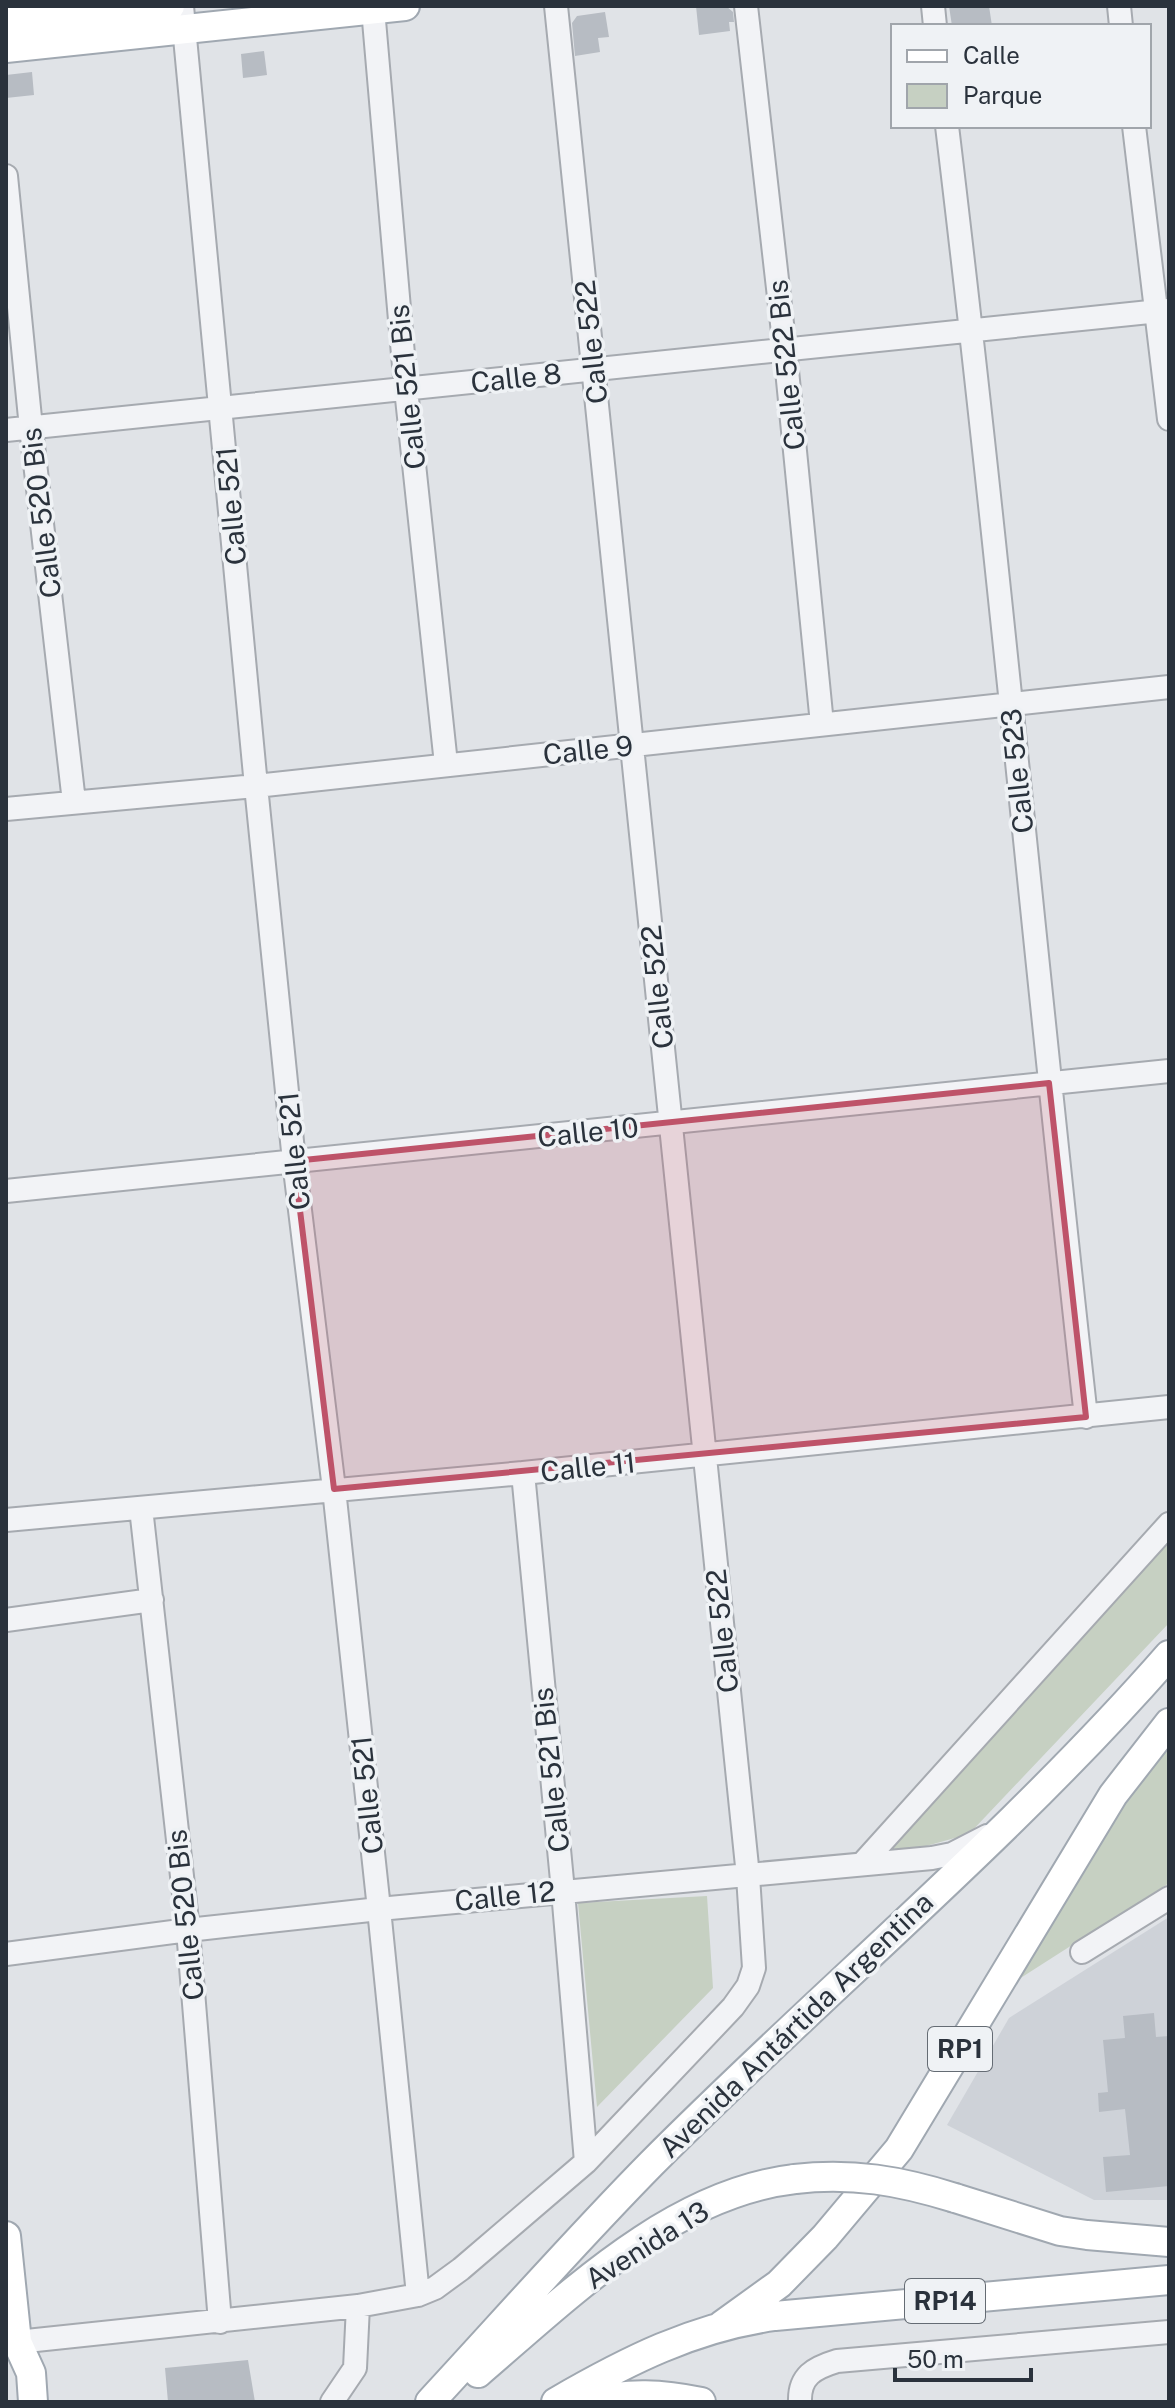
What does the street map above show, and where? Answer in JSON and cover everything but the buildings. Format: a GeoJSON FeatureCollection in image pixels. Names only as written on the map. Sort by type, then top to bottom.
{"type":"FeatureCollection","features":[{"type":"Feature","properties":{"kind":"main road"},"geometry":{"type":"LineString","coordinates":[[6,22],[405,6]]}},
{"type":"Feature","properties":{"kind":"main road"},"geometry":{"type":"LineString","coordinates":[[6,48],[179,14]]}},
{"type":"Feature","properties":{"kind":"main road","name":"Avenida Antártida Argentina"},"geometry":{"type":"LineString","coordinates":[[430,2402],[652,2163],[999,1831],[1135,1694],[1169,1655]]}},
{"type":"Feature","properties":{"kind":"main road","name":"RP1"},"geometry":{"type":"LineString","coordinates":[[556,2402],[632,2361],[722,2325],[779,2284],[825,2237],[899,2149],[1113,1795],[1165,1729]]}},
{"type":"Feature","properties":{"kind":"main road","name":"Avenida 13"},"geometry":{"type":"LineString","coordinates":[[444,2402],[581,2285],[644,2240],[703,2207],[741,2191],[780,2180],[830,2175],[884,2179],[918,2186],[1060,2231],[1169,2242]]}},
{"type":"Feature","properties":{"kind":"main road"},"geometry":{"type":"LineString","coordinates":[[6,2236],[9,2349],[31,2373],[33,2402]]}},
{"type":"Feature","properties":{"kind":"main road","name":"RP14"},"geometry":{"type":"LineString","coordinates":[[722,2325],[775,2316],[1169,2280]]}},
{"type":"Feature","properties":{"kind":"main road"},"geometry":{"type":"LineString","coordinates":[[590,2402],[636,2394],[701,2402]]}},
{"type":"Feature","properties":{"kind":"street","name":"Calle 522"},"geometry":{"type":"LineString","coordinates":[[556,6],[748,1876],[754,1968]]}},
{"type":"Feature","properties":{"kind":"street","name":"Calle 522 Bis"},"geometry":{"type":"LineString","coordinates":[[746,6],[785,350],[822,724]]}},
{"type":"Feature","properties":{"kind":"street","name":"Calle 521 Bis"},"geometry":{"type":"LineString","coordinates":[[373,9],[406,389],[446,764]]}},
{"type":"Feature","properties":{"kind":"street","name":"Calle 521"},"geometry":{"type":"LineString","coordinates":[[179,14],[222,408],[294,1161],[334,1489],[418,2295]]}},
{"type":"Feature","properties":{"kind":"street","name":"Calle 523"},"geometry":{"type":"LineString","coordinates":[[947,128],[972,329],[1086,1417]]}},
{"type":"Feature","properties":{"kind":"street"},"geometry":{"type":"LineString","coordinates":[[1134,128],[1163,310],[1169,419]]}},
{"type":"Feature","properties":{"kind":"street","name":"Calle 520 Bis"},"geometry":{"type":"LineString","coordinates":[[6,176],[74,802]]}},
{"type":"Feature","properties":{"kind":"street","name":"Calle 8"},"geometry":{"type":"LineString","coordinates":[[6,430],[1163,310]]}},
{"type":"Feature","properties":{"kind":"street","name":"Calle 9"},"geometry":{"type":"LineString","coordinates":[[6,809],[256,786],[1169,687]]}},
{"type":"Feature","properties":{"kind":"street","name":"Calle 10"},"geometry":{"type":"LineString","coordinates":[[6,1191],[1169,1071]]}},
{"type":"Feature","properties":{"kind":"street","name":"Calle 11"},"geometry":{"type":"LineString","coordinates":[[6,1520],[523,1473],[1169,1407]]}},
{"type":"Feature","properties":{"kind":"street","name":"Calle 521 Bis"},"geometry":{"type":"LineString","coordinates":[[523,1473],[586,2162]]}},
{"type":"Feature","properties":{"kind":"street","name":"Calle 520 Bis"},"geometry":{"type":"LineString","coordinates":[[141,1508],[188,1930],[220,2322]]}},
{"type":"Feature","properties":{"kind":"street"},"geometry":{"type":"LineString","coordinates":[[862,1864],[1169,1524]]}},
{"type":"Feature","properties":{"kind":"street"},"geometry":{"type":"LineString","coordinates":[[6,1620],[152,1600]]}},
{"type":"Feature","properties":{"kind":"street","name":"Calle 12"},"geometry":{"type":"LineString","coordinates":[[6,1954],[379,1909],[932,1858],[952,1854],[999,1831]]}},
{"type":"Feature","properties":{"kind":"street"},"geometry":{"type":"LineString","coordinates":[[1082,1952],[1169,1898]]}},
{"type":"Feature","properties":{"kind":"street","name":"Avenida Antártida Argentina"},"geometry":{"type":"LineString","coordinates":[[418,2295],[435,2288],[461,2269],[586,2162],[733,2007],[748,1986],[754,1968]]}},
{"type":"Feature","properties":{"kind":"street"},"geometry":{"type":"LineString","coordinates":[[9,2349],[358,2306],[418,2295]]}},
{"type":"Feature","properties":{"kind":"street"},"geometry":{"type":"LineString","coordinates":[[332,2402],[355,2368],[358,2306]]}},
{"type":"Feature","properties":{"kind":"street"},"geometry":{"type":"LineString","coordinates":[[800,2402],[800,2389],[807,2376],[837,2361],[1169,2332]]}},
{"type":"Feature","properties":{"kind":"highlighted area"},"geometry":{"type":"Polygon","coordinates":[[[1049,1083],[1086,1417],[334,1489],[294,1161],[1049,1083]]]}},
{"type":"Feature","properties":{"kind":"shaded area"},"geometry":{"type":"Polygon","coordinates":[[[1169,1917],[1169,2200],[1094,2200],[947,2125],[1009,2018],[1169,1917]]]}},
{"type":"Feature","properties":{"kind":"green space"},"geometry":{"type":"Polygon","coordinates":[[[1169,1532],[1169,1623],[969,1834],[862,1864],[1169,1532]]]}},
{"type":"Feature","properties":{"kind":"green space"},"geometry":{"type":"Polygon","coordinates":[[[1169,1749],[1169,1883],[1019,1979],[1132,1789],[1169,1749]]]}},
{"type":"Feature","properties":{"kind":"green space"},"geometry":{"type":"Polygon","coordinates":[[[707,1896],[713,1988],[597,2107],[578,1903],[707,1896]]]}}]}
